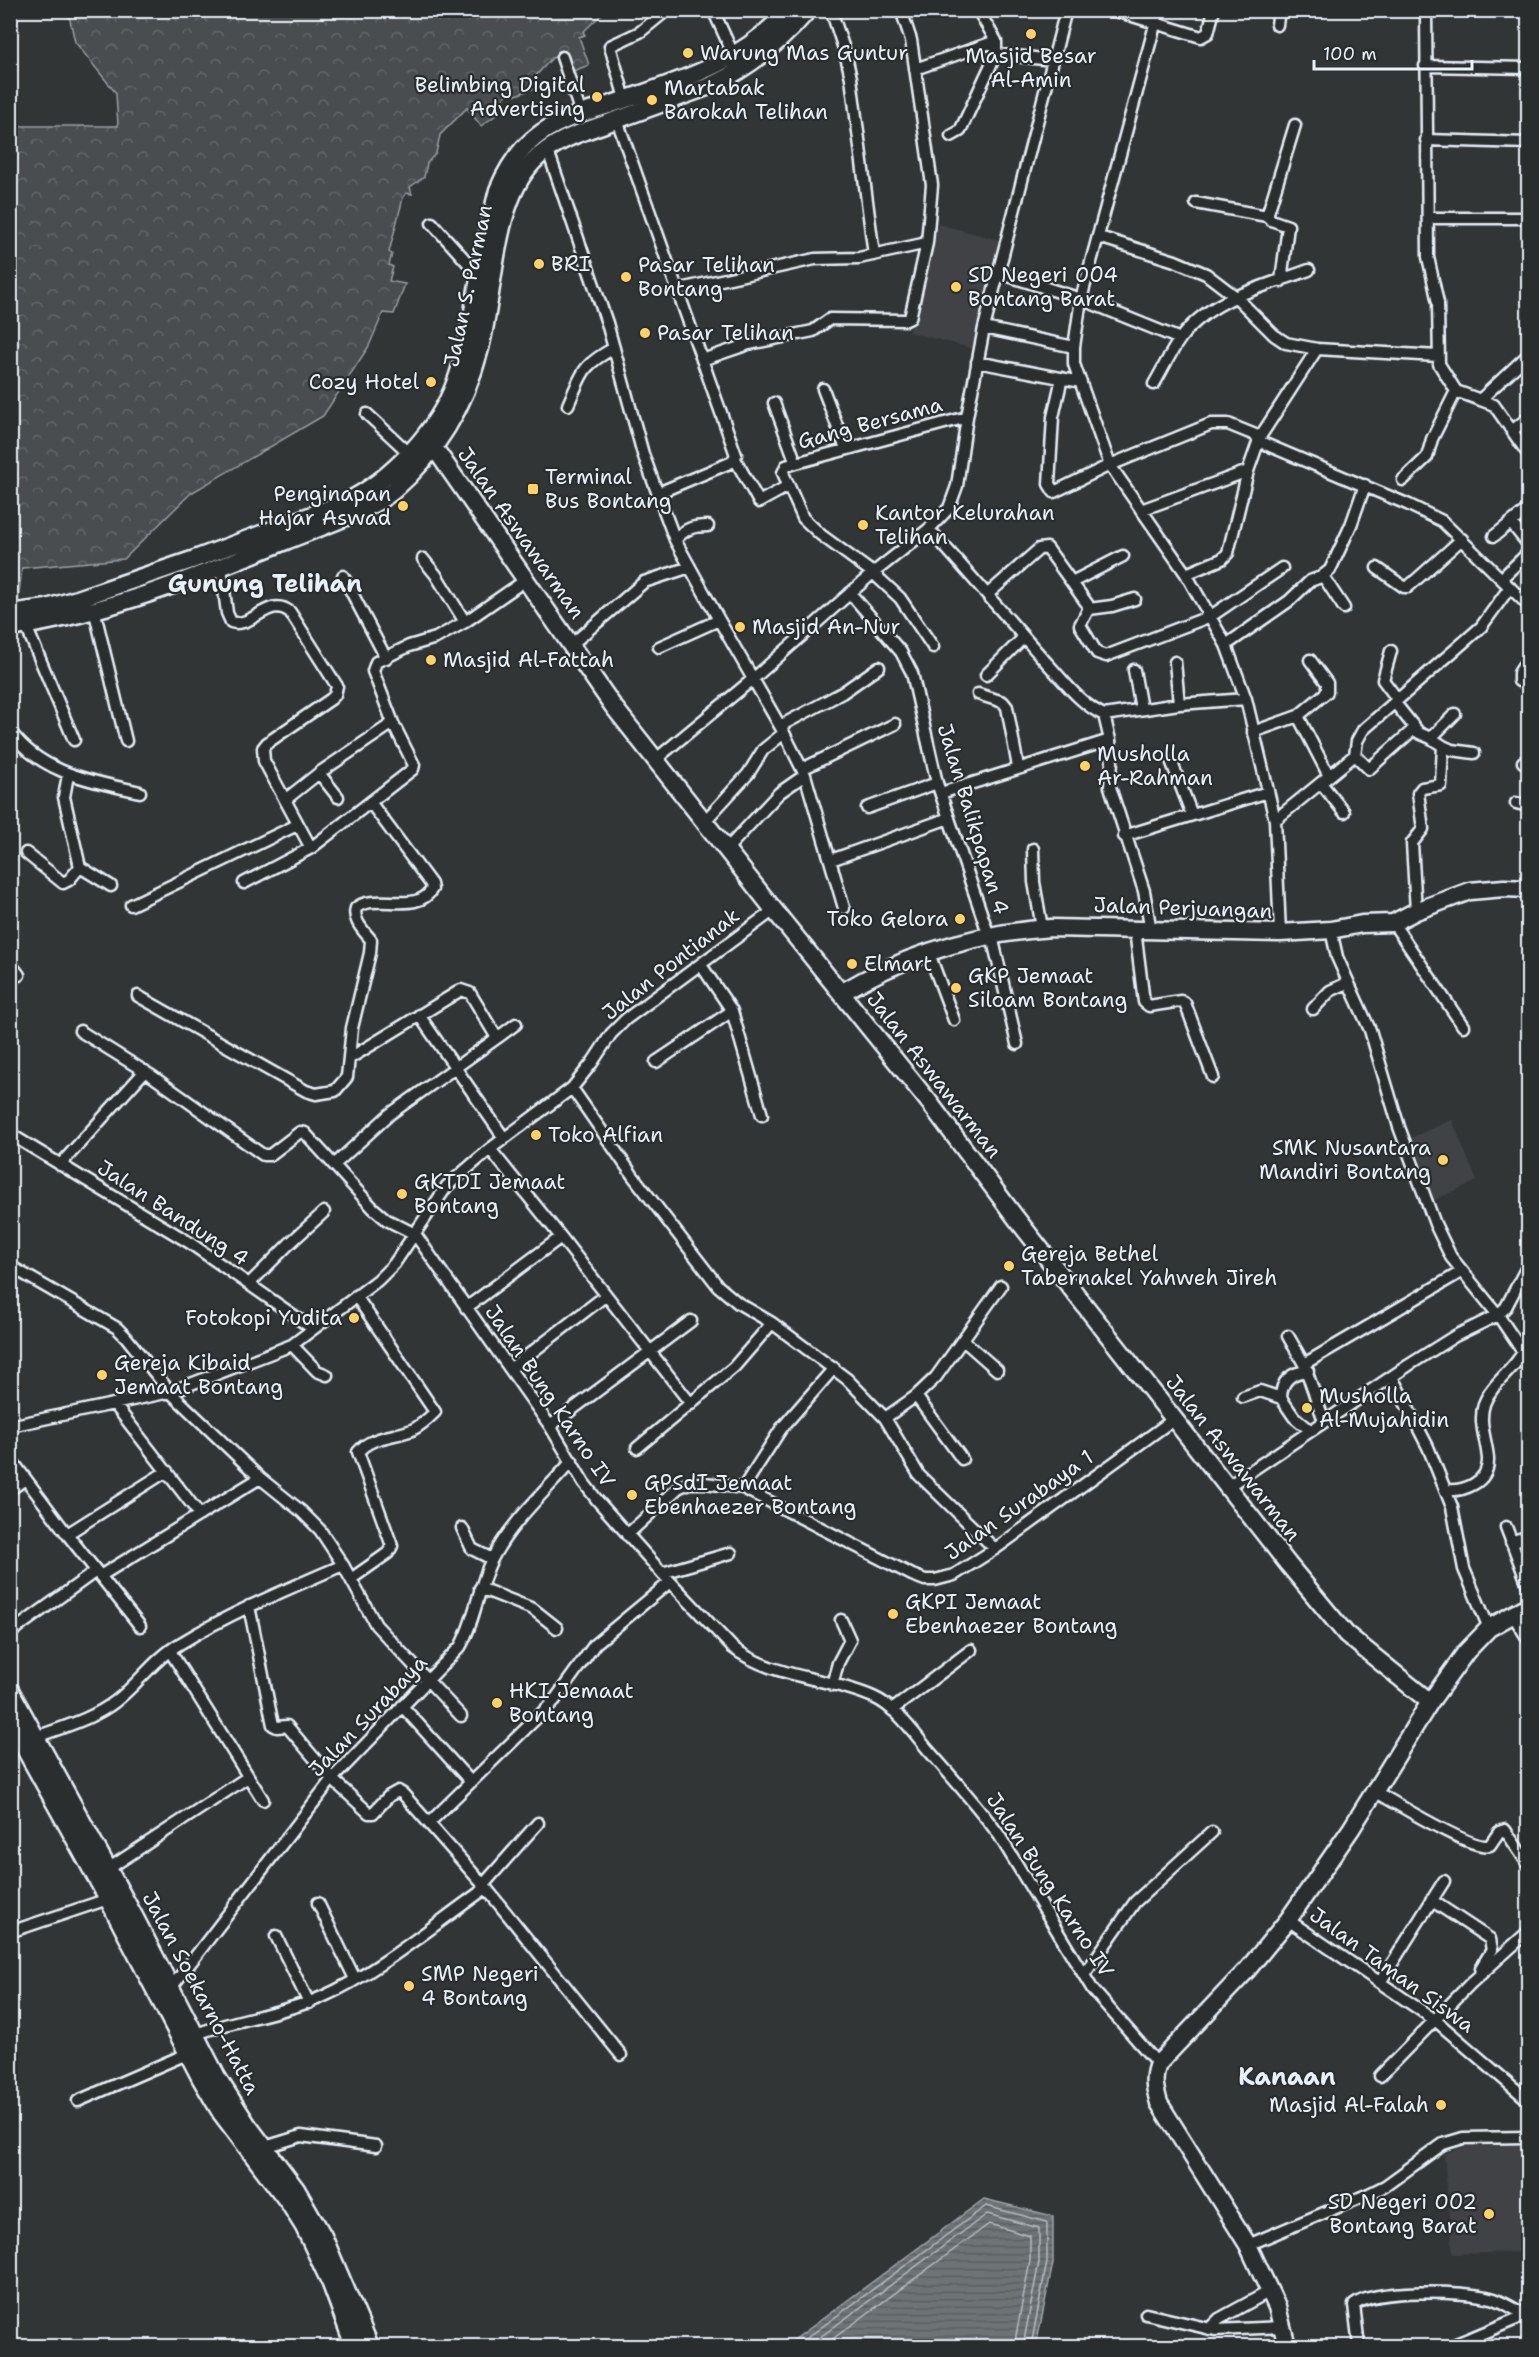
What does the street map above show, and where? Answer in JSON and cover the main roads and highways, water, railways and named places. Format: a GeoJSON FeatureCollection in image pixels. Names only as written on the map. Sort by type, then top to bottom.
{"type":"FeatureCollection","features":[{"type":"Feature","properties":{"kind":"main road","name":"Jalan S. Parman"},"geometry":{"type":"LineString","coordinates":[[18,627],[94,609],[221,567],[340,520],[391,493],[411,476],[429,443],[455,384],[467,340],[498,190],[506,171],[522,150],[541,133],[588,112],[690,76],[734,56],[754,43],[788,10]]}},
{"type":"Feature","properties":{"kind":"main road","name":"Jalan S. Parman"},"geometry":{"type":"LineString","coordinates":[[10,613],[47,608],[192,560],[344,503],[381,481],[410,453],[429,443],[452,419],[474,369],[511,196],[531,163],[547,148],[732,76],[773,46],[808,10]]}},
{"type":"Feature","properties":{"kind":"main road"},"geometry":{"type":"LineString","coordinates":[[588,112],[609,123]]}},
{"type":"Feature","properties":{"kind":"main road","name":"Jalan Aswawarman"},"geometry":{"type":"LineString","coordinates":[[429,443],[527,579],[613,706],[929,1102],[1016,1218],[1227,1487],[1346,1634],[1430,1702]]}},
{"type":"Feature","properties":{"kind":"main road","name":"Jalan Perjuangan"},"geometry":{"type":"LineString","coordinates":[[841,993],[895,963],[928,951],[990,936],[1042,928],[1280,933],[1331,930],[1362,924],[1393,923],[1416,911],[1470,891],[1504,888],[1528,889]]}},
{"type":"Feature","properties":{"kind":"main road"},"geometry":{"type":"LineString","coordinates":[[1287,2346],[1270,2291],[1248,2245],[1159,2103],[1154,2081],[1158,2064],[1247,1970],[1288,1920],[1376,1792],[1430,1702],[1466,1652],[1489,1628],[1528,1606]]}},
{"type":"Feature","properties":{"kind":"main road","name":"Jalan Soekarno-Hatta"},"geometry":{"type":"LineString","coordinates":[[10,1690],[171,1988],[189,2043],[309,2209],[337,2283],[370,2346]]}},
{"type":"Feature","properties":{"kind":"main road","name":"Jalan Soekarno-Hatta"},"geometry":{"type":"LineString","coordinates":[[10,1722],[189,2043],[221,2113],[289,2202],[326,2258]]}},
{"type":"Feature","properties":{"kind":"main road","name":"Jalan Soekarno-Hatta"},"geometry":{"type":"LineString","coordinates":[[337,2283],[354,2346]]}},
{"type":"Feature","properties":{"kind":"water"},"geometry":{"type":"Polygon","coordinates":[[[984,2199],[1053,2216],[1053,2263],[1036,2346],[786,2346],[984,2199]]]}},
{"type":"Feature","properties":{"kind":"place","name":"Masjid Besar Al-Amin"},"geometry":{"type":"Point","coordinates":[1031,34]}},
{"type":"Feature","properties":{"kind":"place","name":"Warung Mas Guntur"},"geometry":{"type":"Point","coordinates":[688,53]}},
{"type":"Feature","properties":{"kind":"place","name":"Belimbing Digital Advertising"},"geometry":{"type":"Point","coordinates":[597,97]}},
{"type":"Feature","properties":{"kind":"place","name":"Martabak Barokah Telihan"},"geometry":{"type":"Point","coordinates":[652,100]}},
{"type":"Feature","properties":{"kind":"place","name":"BRI"},"geometry":{"type":"Point","coordinates":[539,264]}},
{"type":"Feature","properties":{"kind":"place","name":"Pasar Telihan Bontang"},"geometry":{"type":"Point","coordinates":[626,277]}},
{"type":"Feature","properties":{"kind":"place","name":"SD Negeri 004 Bontang Barat"},"geometry":{"type":"Point","coordinates":[956,287]}},
{"type":"Feature","properties":{"kind":"place","name":"Pasar Telihan"},"geometry":{"type":"Point","coordinates":[645,333]}},
{"type":"Feature","properties":{"kind":"place","name":"Cozy Hotel"},"geometry":{"type":"Point","coordinates":[431,382]}},
{"type":"Feature","properties":{"kind":"place","name":"Terminal Bus Bontang"},"geometry":{"type":"Point","coordinates":[533,489]}},
{"type":"Feature","properties":{"kind":"place","name":"Penginapan Hajar Aswad"},"geometry":{"type":"Point","coordinates":[403,506]}},
{"type":"Feature","properties":{"kind":"place","name":"Kantor Kelurahan Telihan"},"geometry":{"type":"Point","coordinates":[863,525]}},
{"type":"Feature","properties":{"kind":"place","name":"Masjid An-Nur"},"geometry":{"type":"Point","coordinates":[740,627]}},
{"type":"Feature","properties":{"kind":"place","name":"Masjid Al-Fattah"},"geometry":{"type":"Point","coordinates":[431,660]}},
{"type":"Feature","properties":{"kind":"place","name":"Musholla Ar-Rahman"},"geometry":{"type":"Point","coordinates":[1085,766]}},
{"type":"Feature","properties":{"kind":"place","name":"Toko Gelora"},"geometry":{"type":"Point","coordinates":[960,919]}},
{"type":"Feature","properties":{"kind":"place","name":"Elmart"},"geometry":{"type":"Point","coordinates":[852,964]}},
{"type":"Feature","properties":{"kind":"place","name":"GKP Jemaat Siloam Bontang"},"geometry":{"type":"Point","coordinates":[956,988]}},
{"type":"Feature","properties":{"kind":"place","name":"Toko Alfian"},"geometry":{"type":"Point","coordinates":[536,1135]}},
{"type":"Feature","properties":{"kind":"place","name":"SMK Nusantara Mandiri Bontang"},"geometry":{"type":"Point","coordinates":[1443,1160]}},
{"type":"Feature","properties":{"kind":"place","name":"GKTDI Jemaat Bontang"},"geometry":{"type":"Point","coordinates":[402,1194]}},
{"type":"Feature","properties":{"kind":"place","name":"Gereja Bethel Tabernakel Yahweh Jireh"},"geometry":{"type":"Point","coordinates":[1009,1266]}},
{"type":"Feature","properties":{"kind":"place","name":"Fotokopi Yudita"},"geometry":{"type":"Point","coordinates":[354,1318]}},
{"type":"Feature","properties":{"kind":"place","name":"Gereja Kibaid Jemaat Bontang"},"geometry":{"type":"Point","coordinates":[102,1375]}},
{"type":"Feature","properties":{"kind":"place","name":"Musholla Al-Mujahidin"},"geometry":{"type":"Point","coordinates":[1307,1408]}},
{"type":"Feature","properties":{"kind":"place","name":"GPSdI Jemaat Ebenhaezer Bontang"},"geometry":{"type":"Point","coordinates":[632,1495]}},
{"type":"Feature","properties":{"kind":"place","name":"GKPI Jemaat Ebenhaezer Bontang"},"geometry":{"type":"Point","coordinates":[893,1614]}},
{"type":"Feature","properties":{"kind":"place","name":"HKI Jemaat Bontang"},"geometry":{"type":"Point","coordinates":[497,1703]}},
{"type":"Feature","properties":{"kind":"place","name":"SMP Negeri 4 Bontang"},"geometry":{"type":"Point","coordinates":[409,1986]}},
{"type":"Feature","properties":{"kind":"place","name":"Masjid Al-Falah"},"geometry":{"type":"Point","coordinates":[1441,2105]}},
{"type":"Feature","properties":{"kind":"place","name":"SD Negeri 002 Bontang Barat"},"geometry":{"type":"Point","coordinates":[1489,2214]}},
{"type":"Feature","properties":{"kind":"district","name":"Gunung Telihan"},"geometry":{"type":"Point","coordinates":[265,584]}},
{"type":"Feature","properties":{"kind":"district","name":"Kanaan"},"geometry":{"type":"Point","coordinates":[1287,2077]}}]}
